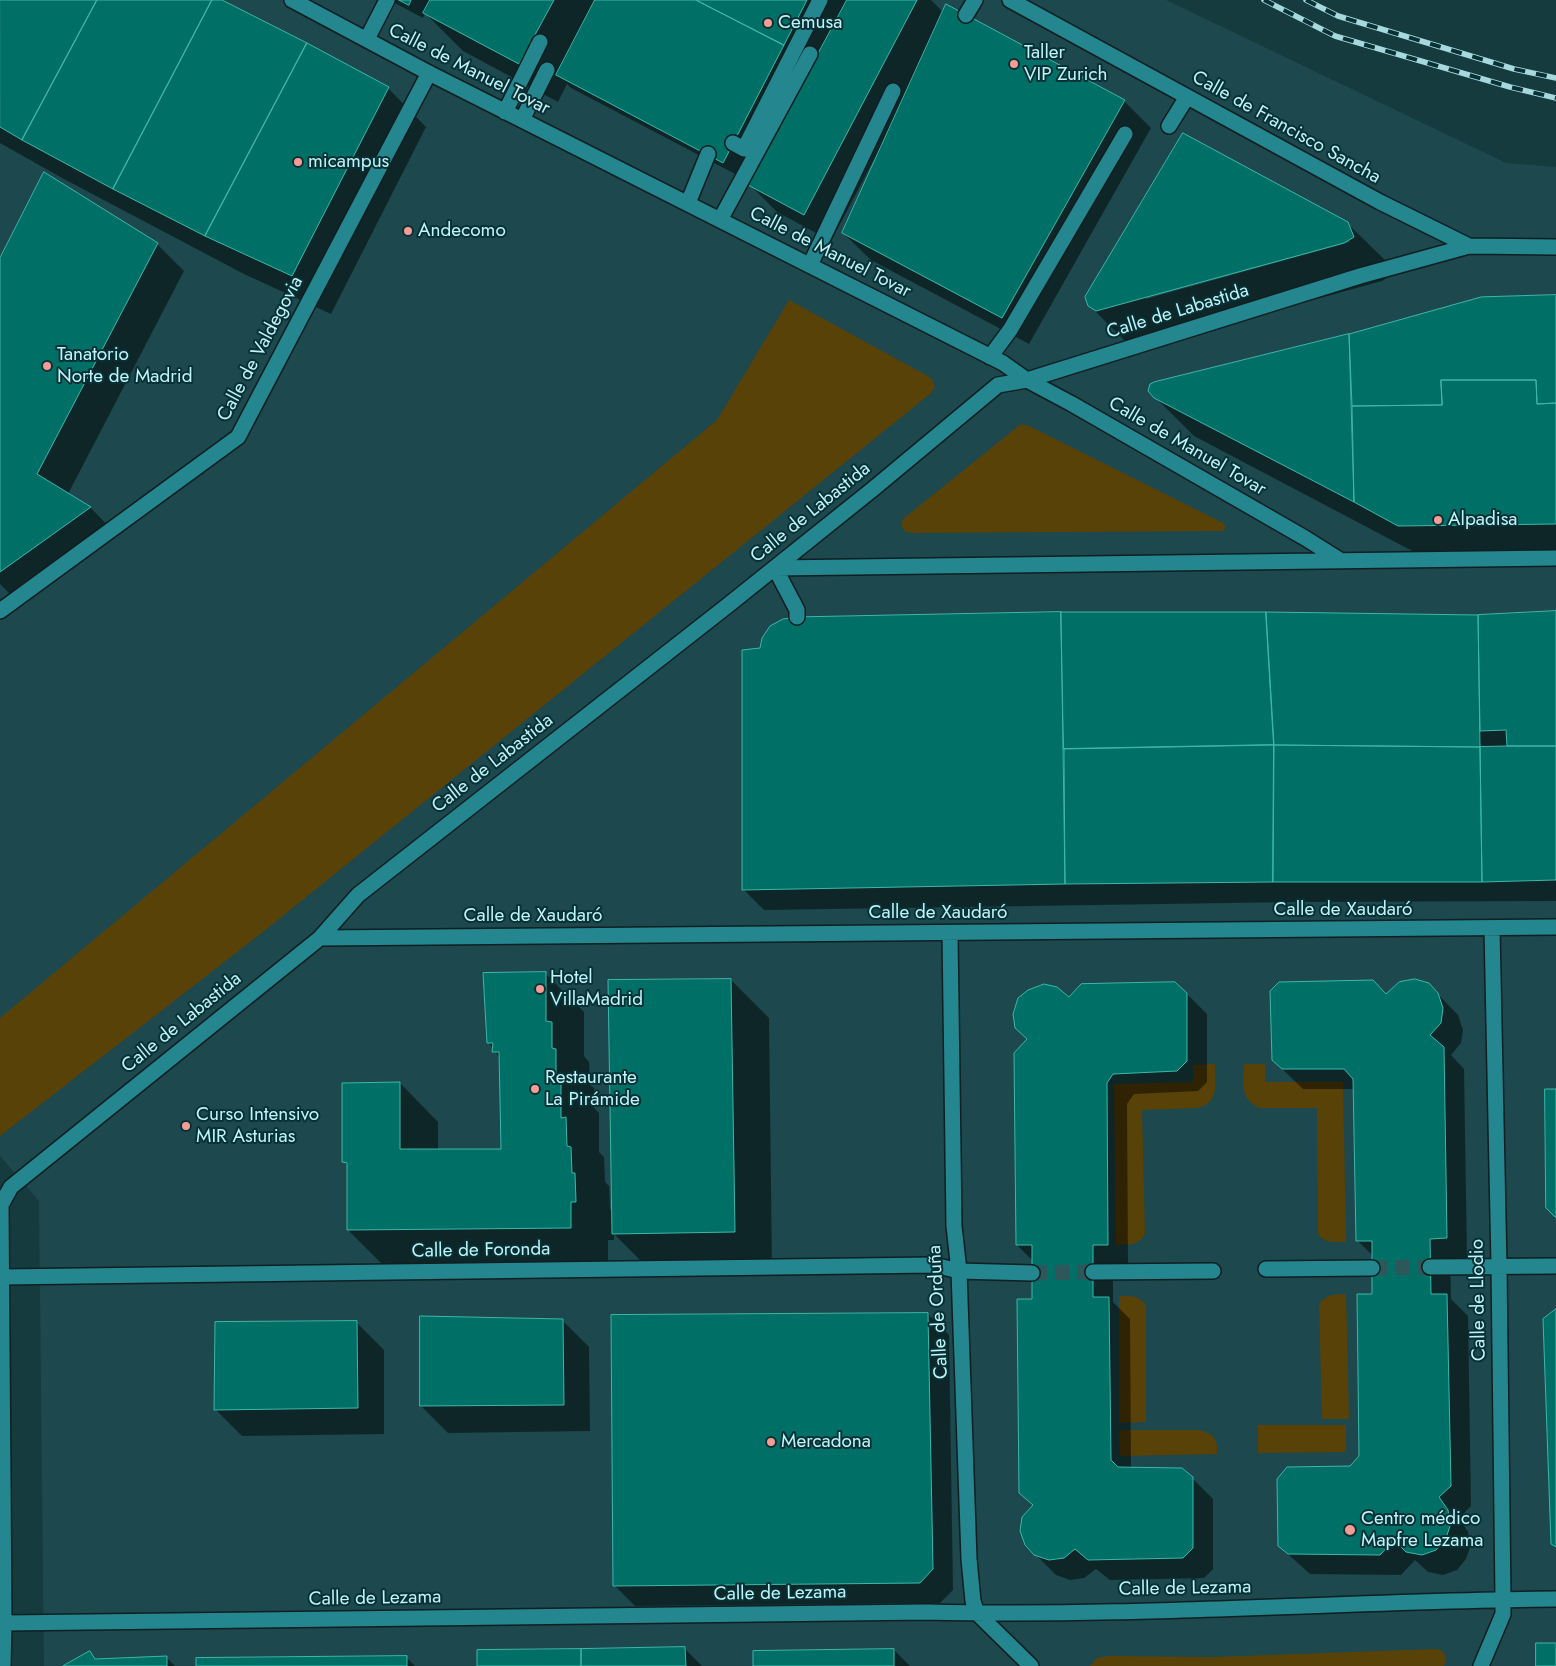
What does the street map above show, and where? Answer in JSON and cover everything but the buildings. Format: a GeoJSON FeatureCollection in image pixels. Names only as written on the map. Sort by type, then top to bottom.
{"type":"FeatureCollection","features":[{"type":"Feature","properties":{"kind":"street","name":"Calle de Manuel Tovar"},"geometry":{"type":"LineString","coordinates":[[292,0],[505,112],[1003,363],[1027,380],[1080,408],[1340,560]]}},
{"type":"Feature","properties":{"kind":"street"},"geometry":{"type":"LineString","coordinates":[[367,39],[387,0]]}},
{"type":"Feature","properties":{"kind":"street"},"geometry":{"type":"LineString","coordinates":[[733,144],[744,149],[820,0]]}},
{"type":"Feature","properties":{"kind":"street"},"geometry":{"type":"LineString","coordinates":[[966,15],[975,0]]}},
{"type":"Feature","properties":{"kind":"street","name":"Calle de Francisco Sancha"},"geometry":{"type":"LineString","coordinates":[[1010,0],[1380,202],[1469,246],[1556,247]]}},
{"type":"Feature","properties":{"kind":"street"},"geometry":{"type":"LineString","coordinates":[[505,112],[540,42]]}},
{"type":"Feature","properties":{"kind":"street"},"geometry":{"type":"LineString","coordinates":[[720,220],[810,54]]}},
{"type":"Feature","properties":{"kind":"street"},"geometry":{"type":"LineString","coordinates":[[522,120],[547,70]]}},
{"type":"Feature","properties":{"kind":"street","name":"Calle de Valdegovia"},"geometry":{"type":"LineString","coordinates":[[0,611],[238,436],[429,73]]}},
{"type":"Feature","properties":{"kind":"street"},"geometry":{"type":"LineString","coordinates":[[810,265],[893,92]]}},
{"type":"Feature","properties":{"kind":"street"},"geometry":{"type":"LineString","coordinates":[[1168,126],[1187,97]]}},
{"type":"Feature","properties":{"kind":"street"},"geometry":{"type":"LineString","coordinates":[[990,357],[1006,336],[1125,134]]}},
{"type":"Feature","properties":{"kind":"street"},"geometry":{"type":"LineString","coordinates":[[688,203],[708,154]]}},
{"type":"Feature","properties":{"kind":"street","name":"Calle de Labastida"},"geometry":{"type":"LineString","coordinates":[[3,1666],[1,1205],[12,1187],[320,938],[358,896],[775,568],[998,385],[1027,380],[1360,276],[1469,246]]}},
{"type":"Feature","properties":{"kind":"street"},"geometry":{"type":"LineString","coordinates":[[797,617],[797,610],[775,568],[1556,558]]}},
{"type":"Feature","properties":{"kind":"street","name":"Calle de Xaudaró"},"geometry":{"type":"LineString","coordinates":[[320,938],[1556,927]]}},
{"type":"Feature","properties":{"kind":"street","name":"Calle de Llodio"},"geometry":{"type":"LineString","coordinates":[[1482,1666],[1503,1614],[1499,1266],[1492,928]]}},
{"type":"Feature","properties":{"kind":"street","name":"Calle de Orduña"},"geometry":{"type":"LineString","coordinates":[[950,933],[954,1226],[959,1271],[969,1559],[973,1601],[977,1613]]}},
{"type":"Feature","properties":{"kind":"street","name":"Calle de Foronda"},"geometry":{"type":"LineString","coordinates":[[2,1277],[934,1265],[959,1271],[1032,1273]]}},
{"type":"Feature","properties":{"kind":"street"},"geometry":{"type":"LineString","coordinates":[[1430,1267],[1556,1266]]}},
{"type":"Feature","properties":{"kind":"street"},"geometry":{"type":"LineString","coordinates":[[1266,1269],[1372,1268]]}},
{"type":"Feature","properties":{"kind":"street"},"geometry":{"type":"LineString","coordinates":[[1093,1272],[1213,1271]]}},
{"type":"Feature","properties":{"kind":"street","name":"Calle de Lezama"},"geometry":{"type":"LineString","coordinates":[[4,1623],[927,1612],[977,1613],[1235,1609],[1556,1599]]}},
{"type":"Feature","properties":{"kind":"street"},"geometry":{"type":"LineString","coordinates":[[977,1613],[1031,1666]]}},
{"type":"Feature","properties":{"kind":"shaded area"},"geometry":{"type":"Polygon","coordinates":[[[0,0],[1166,0],[1506,163],[1556,167],[1556,1666],[44,1666],[39,1201],[0,1156],[0,0]]]}},
{"type":"Feature","properties":{"kind":"shaded area"},"geometry":{"type":"Polygon","coordinates":[[[789,300],[924,374],[932,379],[935,387],[930,394],[259,935],[0,1136],[0,1018],[717,420],[789,300]]]}},
{"type":"Feature","properties":{"kind":"shaded area"},"geometry":{"type":"Polygon","coordinates":[[[1021,424],[1029,426],[1223,523],[1225,529],[1223,531],[912,533],[906,532],[903,529],[903,519],[1021,424]]]}},
{"type":"Feature","properties":{"kind":"shaded area"},"geometry":{"type":"Polygon","coordinates":[[[1215,1064],[1215,1091],[1210,1102],[1197,1108],[1142,1110],[1145,1233],[1137,1242],[1116,1245],[1114,1084],[1193,1082],[1193,1065],[1215,1064]]]}},
{"type":"Feature","properties":{"kind":"shaded area"},"geometry":{"type":"Polygon","coordinates":[[[1244,1064],[1265,1064],[1265,1082],[1343,1082],[1346,1242],[1327,1241],[1318,1234],[1317,1108],[1259,1108],[1248,1100],[1245,1095],[1243,1084],[1244,1064]]]}},
{"type":"Feature","properties":{"kind":"shaded area"},"geometry":{"type":"Polygon","coordinates":[[[1346,1294],[1349,1419],[1322,1419],[1319,1305],[1327,1297],[1346,1294]]]}},
{"type":"Feature","properties":{"kind":"shaded area"},"geometry":{"type":"Polygon","coordinates":[[[1119,1296],[1138,1298],[1146,1306],[1146,1422],[1119,1423],[1119,1296]]]}},
{"type":"Feature","properties":{"kind":"shaded area"},"geometry":{"type":"Polygon","coordinates":[[[1258,1425],[1346,1425],[1346,1452],[1258,1453],[1258,1425]]]}},
{"type":"Feature","properties":{"kind":"shaded area"},"geometry":{"type":"Polygon","coordinates":[[[1119,1430],[1199,1430],[1212,1435],[1217,1444],[1217,1454],[1120,1456],[1119,1430]]]}},
{"type":"Feature","properties":{"kind":"shaded area"},"geometry":{"type":"Polygon","coordinates":[[[1436,1649],[1443,1651],[1446,1658],[1444,1666],[1090,1666],[1097,1658],[1108,1656],[1213,1657],[1436,1649]]]}},
{"type":"Feature","properties":{"kind":"tunnel"},"geometry":{"type":"LineString","coordinates":[[1372,1268],[1430,1267]]}},
{"type":"Feature","properties":{"kind":"tunnel"},"geometry":{"type":"LineString","coordinates":[[1032,1273],[1093,1272]]}},
{"type":"Feature","properties":{"kind":"railway"},"geometry":{"type":"LineString","coordinates":[[1264,0],[1335,36],[1510,87],[1556,98]]}},
{"type":"Feature","properties":{"kind":"railway"},"geometry":{"type":"LineString","coordinates":[[1306,0],[1338,16],[1514,69],[1556,78]]}},
{"type":"Feature","properties":{"kind":"place","name":"Cemusa"},"geometry":{"type":"Point","coordinates":[768,23]}},
{"type":"Feature","properties":{"kind":"place","name":"Taller VIP Zurich"},"geometry":{"type":"Point","coordinates":[1014,64]}},
{"type":"Feature","properties":{"kind":"place","name":"micampus"},"geometry":{"type":"Point","coordinates":[298,162]}},
{"type":"Feature","properties":{"kind":"place","name":"Andecomo"},"geometry":{"type":"Point","coordinates":[408,231]}},
{"type":"Feature","properties":{"kind":"place","name":"Tanatorio Norte de Madrid"},"geometry":{"type":"Point","coordinates":[47,366]}},
{"type":"Feature","properties":{"kind":"place","name":"Alpadisa"},"geometry":{"type":"Point","coordinates":[1438,520]}},
{"type":"Feature","properties":{"kind":"place","name":"Hotel VillaMadrid"},"geometry":{"type":"Point","coordinates":[540,989]}},
{"type":"Feature","properties":{"kind":"place","name":"Restaurante La Pirámide"},"geometry":{"type":"Point","coordinates":[535,1089]}},
{"type":"Feature","properties":{"kind":"place","name":"Curso Intensivo MIR Asturias"},"geometry":{"type":"Point","coordinates":[186,1126]}},
{"type":"Feature","properties":{"kind":"place","name":"Mercadona"},"geometry":{"type":"Point","coordinates":[771,1442]}},
{"type":"Feature","properties":{"kind":"place","name":"Centro médico Mapfre Lezama"},"geometry":{"type":"Point","coordinates":[1350,1530]}}]}
